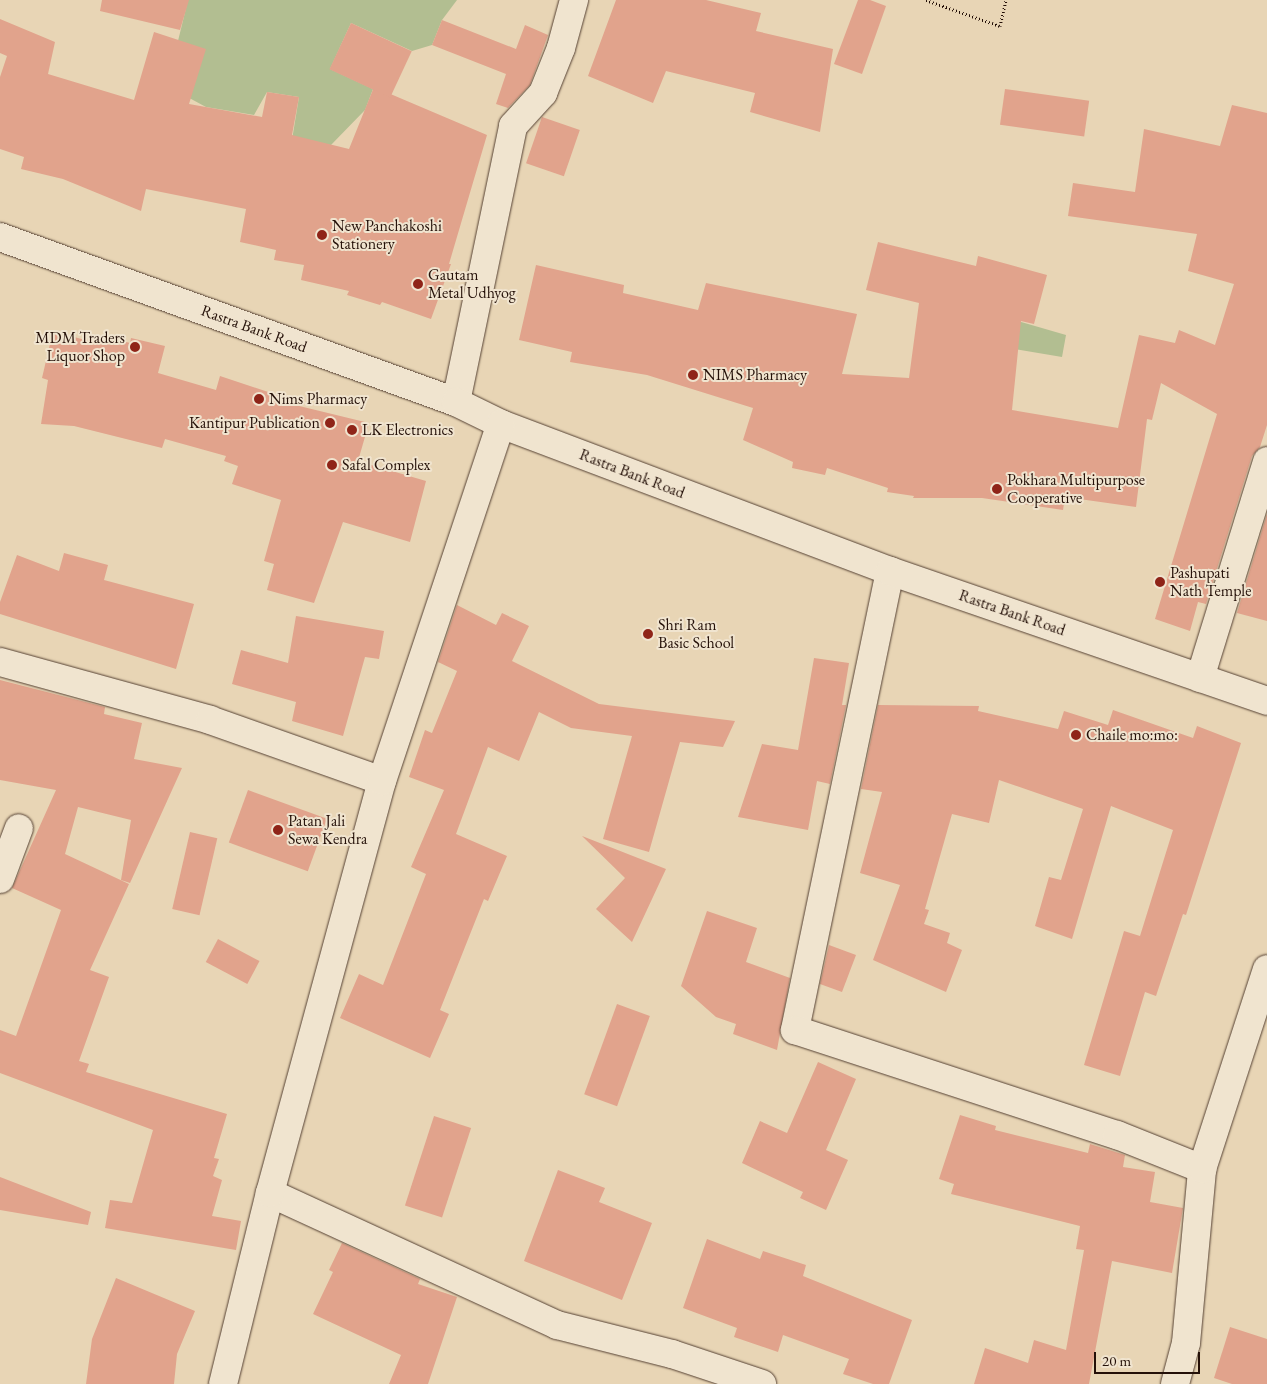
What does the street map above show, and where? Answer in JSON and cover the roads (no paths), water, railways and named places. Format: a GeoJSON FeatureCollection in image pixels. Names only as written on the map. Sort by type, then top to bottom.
{"type":"FeatureCollection","features":[{"type":"Feature","properties":{"kind":"street"},"geometry":{"type":"LineString","coordinates":[[456,402],[513,126],[543,92],[561,48],[574,0]]}},
{"type":"Feature","properties":{"kind":"street","name":"Rastra Bank Road"},"geometry":{"type":"LineString","coordinates":[[0,237],[456,402],[501,424],[890,571],[1267,700]]}},
{"type":"Feature","properties":{"kind":"street"},"geometry":{"type":"LineString","coordinates":[[224,1384],[270,1193],[382,781],[501,424]]}},
{"type":"Feature","properties":{"kind":"street"},"geometry":{"type":"LineString","coordinates":[[1200,678],[1267,461]]}},
{"type":"Feature","properties":{"kind":"street"},"geometry":{"type":"LineString","coordinates":[[890,571],[795,1030],[1117,1135],[1202,1169]]}},
{"type":"Feature","properties":{"kind":"street"},"geometry":{"type":"LineString","coordinates":[[0,662],[210,720],[382,781]]}},
{"type":"Feature","properties":{"kind":"street"},"geometry":{"type":"LineString","coordinates":[[0,879],[19,828]]}},
{"type":"Feature","properties":{"kind":"street"},"geometry":{"type":"LineString","coordinates":[[1175,1384],[1186,1343],[1202,1169],[1267,969]]}},
{"type":"Feature","properties":{"kind":"street"},"geometry":{"type":"LineString","coordinates":[[270,1193],[557,1324],[672,1354],[762,1384]]}},
{"type":"Feature","properties":{"kind":"place","name":"New Panchakoshi Stationery"},"geometry":{"type":"Point","coordinates":[322,235]}},
{"type":"Feature","properties":{"kind":"place","name":"Gautam Metal Udhyog"},"geometry":{"type":"Point","coordinates":[418,284]}},
{"type":"Feature","properties":{"kind":"place","name":"MDM Traders Liquor Shop"},"geometry":{"type":"Point","coordinates":[135,347]}},
{"type":"Feature","properties":{"kind":"place","name":"NIMS Pharmacy"},"geometry":{"type":"Point","coordinates":[693,375]}},
{"type":"Feature","properties":{"kind":"place","name":"Nims Pharmacy"},"geometry":{"type":"Point","coordinates":[259,399]}},
{"type":"Feature","properties":{"kind":"place","name":"Kantipur Publication"},"geometry":{"type":"Point","coordinates":[330,423]}},
{"type":"Feature","properties":{"kind":"place","name":"LK Electronics"},"geometry":{"type":"Point","coordinates":[352,430]}},
{"type":"Feature","properties":{"kind":"place","name":"Safal Complex"},"geometry":{"type":"Point","coordinates":[332,465]}},
{"type":"Feature","properties":{"kind":"place","name":"Pokhara Multipurpose Cooperative"},"geometry":{"type":"Point","coordinates":[997,489]}},
{"type":"Feature","properties":{"kind":"place","name":"Pashupati Nath Temple"},"geometry":{"type":"Point","coordinates":[1160,582]}},
{"type":"Feature","properties":{"kind":"place","name":"Shri Ram Basic School"},"geometry":{"type":"Point","coordinates":[648,634]}},
{"type":"Feature","properties":{"kind":"place","name":"Chaile mo:mo:"},"geometry":{"type":"Point","coordinates":[1076,735]}},
{"type":"Feature","properties":{"kind":"place","name":"Patan Jali Sewa Kendra"},"geometry":{"type":"Point","coordinates":[278,830]}}]}
